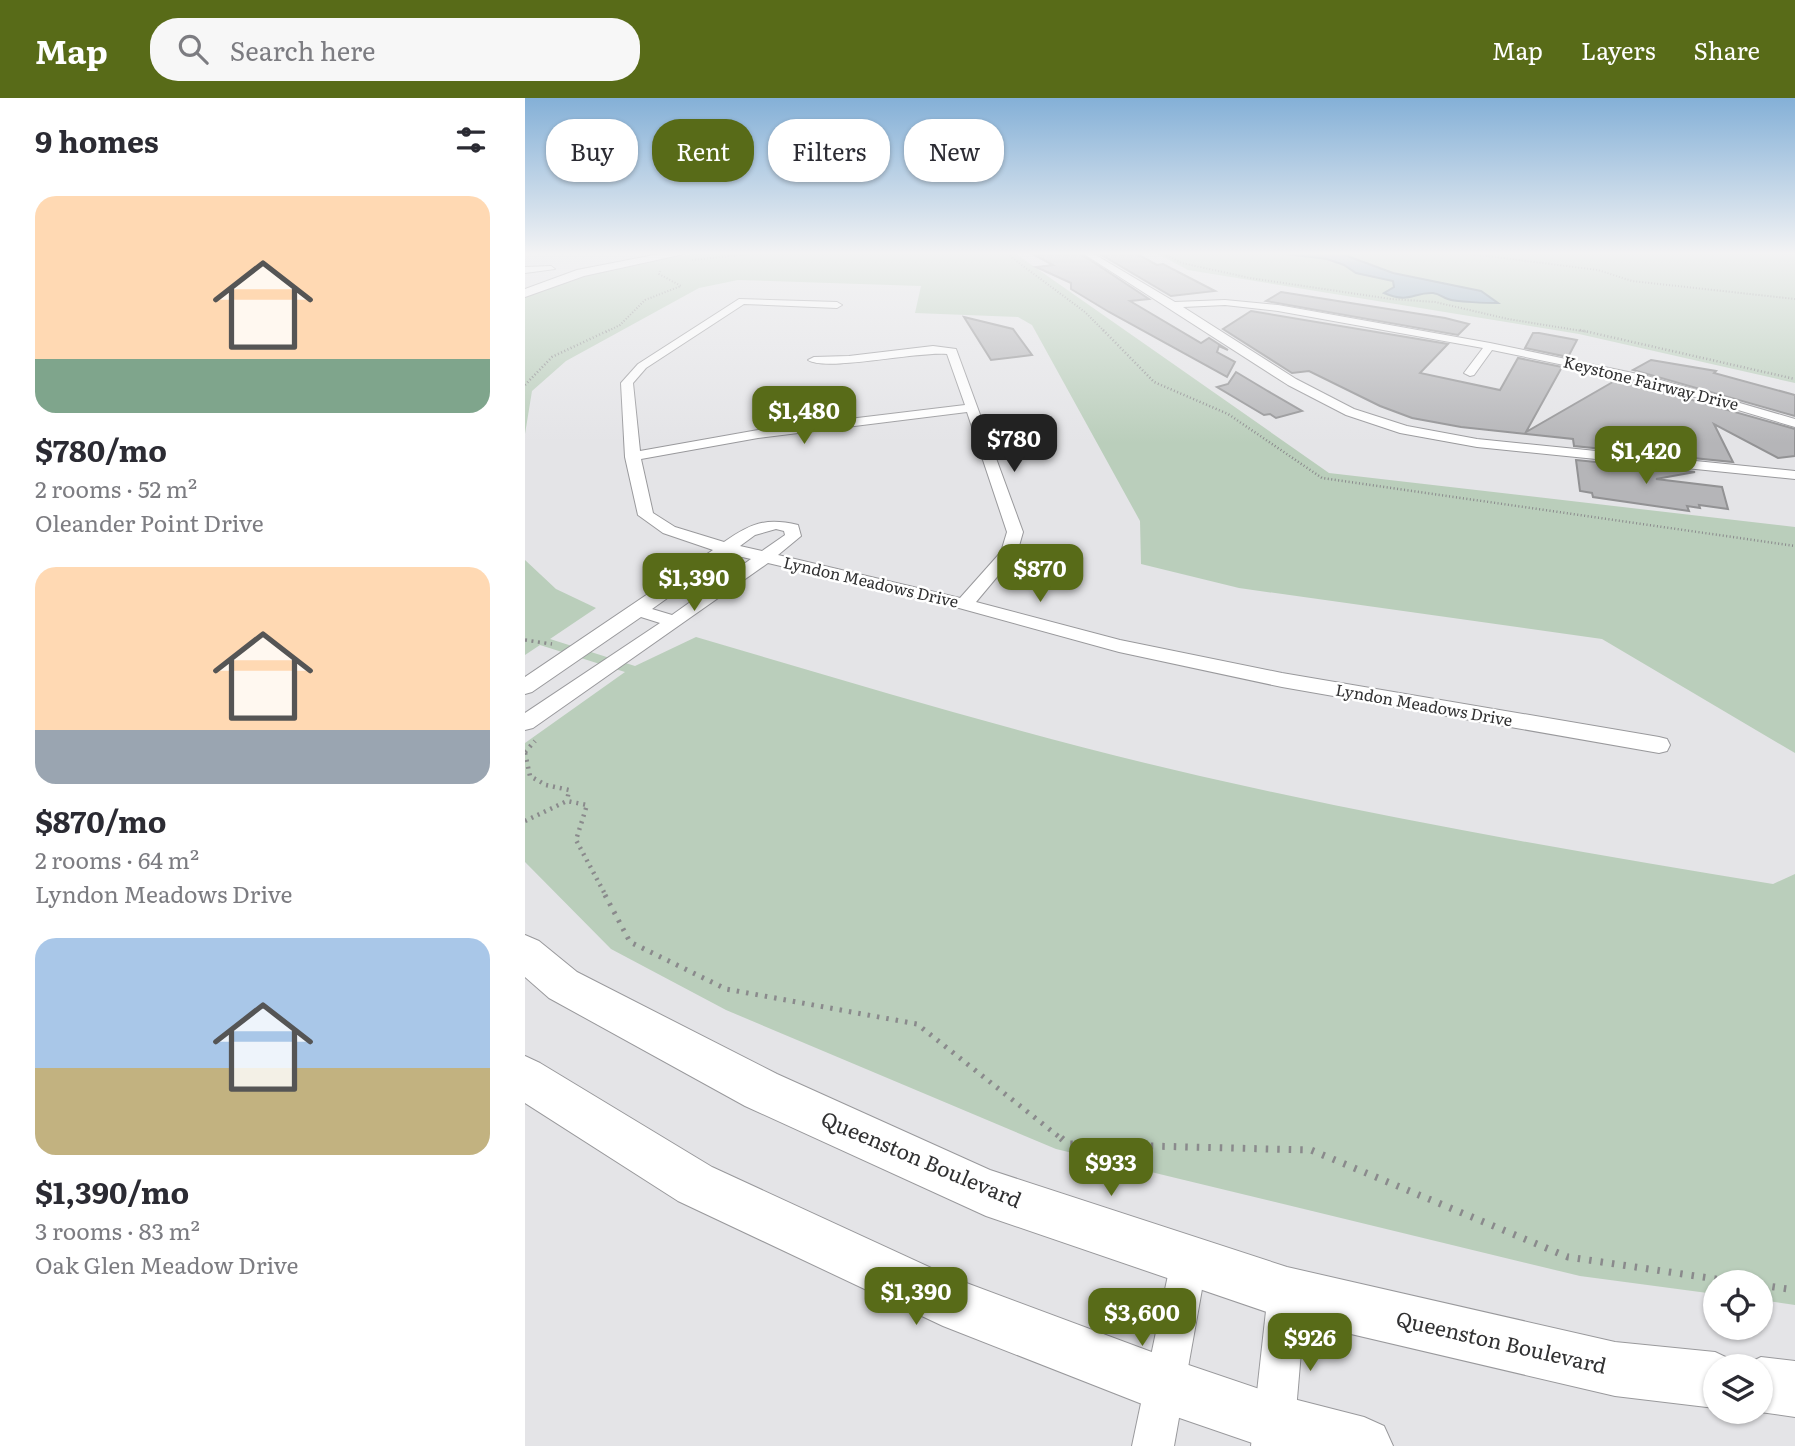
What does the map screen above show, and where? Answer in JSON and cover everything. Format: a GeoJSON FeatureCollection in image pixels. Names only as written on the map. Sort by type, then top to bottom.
{"type":"FeatureCollection","features":[{"type":"Feature","properties":{"kind":"main road","name":"Queenston Boulevard"},"geometry":{"type":"LineString","coordinates":[[525,953],[563,985],[761,1090],[986,1192],[1287,1293],[1615,1369],[1703,1379]]}},
{"type":"Feature","properties":{"kind":"main road"},"geometry":{"type":"LineString","coordinates":[[525,1078],[695,1184],[943,1300],[1165,1385],[1273,1434],[1364,1446]]}},
{"type":"Feature","properties":{"kind":"main road"},"geometry":{"type":"LineString","coordinates":[[1773,1386],[1795,1389]]}},
{"type":"Feature","properties":{"kind":"street","name":"Lyndon Meadows Drive"},"geometry":{"type":"LineString","coordinates":[[717,317],[642,366],[627,383],[632,457],[646,515],[669,530],[726,548],[964,604],[1119,646],[1282,680],[1659,745]]}},
{"type":"Feature","properties":{"kind":"street"},"geometry":{"type":"LineString","coordinates":[[1191,317],[1292,382],[1350,412],[1405,430],[1477,443],[1795,475]]}},
{"type":"Feature","properties":{"kind":"street","name":"Keystone Fairway Drive"},"geometry":{"type":"LineString","coordinates":[[1325,317],[1594,367],[1701,394],[1795,423]]}},
{"type":"Feature","properties":{"kind":"street"},"geometry":{"type":"LineString","coordinates":[[1470,373],[1490,346]]}},
{"type":"Feature","properties":{"kind":"street"},"geometry":{"type":"LineString","coordinates":[[814,360],[943,348],[952,351],[1015,532],[1009,553],[964,604]]}},
{"type":"Feature","properties":{"kind":"street"},"geometry":{"type":"LineString","coordinates":[[632,457],[758,434],[972,408]]}},
{"type":"Feature","properties":{"kind":"street"},"geometry":{"type":"LineString","coordinates":[[525,687],[759,527],[775,524],[792,528],[793,536],[766,558],[525,723]]}},
{"type":"Feature","properties":{"kind":"street"},"geometry":{"type":"LineString","coordinates":[[638,611],[675,621]]}},
{"type":"Feature","properties":{"kind":"street"},"geometry":{"type":"LineString","coordinates":[[525,694],[552,707]]}},
{"type":"Feature","properties":{"kind":"street"},"geometry":{"type":"LineString","coordinates":[[1153,1446],[1189,1261]]}},
{"type":"Feature","properties":{"kind":"street"},"geometry":{"type":"LineString","coordinates":[[1273,1434],[1287,1293]]}},
{"type":"Feature","properties":{"kind":"path"},"geometry":{"type":"LineString","coordinates":[[525,385],[552,357],[620,325],[628,317]]}},
{"type":"Feature","properties":{"kind":"path"},"geometry":{"type":"LineString","coordinates":[[1090,317],[1154,382],[1228,414],[1322,478],[1795,546]]}},
{"type":"Feature","properties":{"kind":"path"},"geometry":{"type":"LineString","coordinates":[[1499,317],[1557,325],[1795,379]]}},
{"type":"Feature","properties":{"kind":"path"},"geometry":{"type":"LineString","coordinates":[[525,753],[530,776],[546,785],[569,790],[567,802]]}},
{"type":"Feature","properties":{"kind":"path"},"geometry":{"type":"LineString","coordinates":[[525,821],[567,802],[587,805],[576,840],[630,942],[726,989],[916,1024],[1068,1144],[1311,1150],[1568,1257],[1703,1277]]}},
{"type":"Feature","properties":{"kind":"path"},"geometry":{"type":"LineString","coordinates":[[1773,1287],[1795,1290]]}},
{"type":"Feature","properties":{"kind":"green space"},"geometry":{"type":"Polygon","coordinates":[[[525,317],[646,317],[566,361],[532,391],[525,434],[525,317]]]}},
{"type":"Feature","properties":{"kind":"green space"},"geometry":{"type":"Polygon","coordinates":[[[1016,317],[1106,317],[1329,473],[1795,527],[1795,753],[1602,639],[1239,588],[1141,564],[1140,521],[1032,325],[1016,317]]]}},
{"type":"Feature","properties":{"kind":"green space"},"geometry":{"type":"Polygon","coordinates":[[[1475,317],[1795,317],[1795,383],[1579,334],[1475,317]]]}},
{"type":"Feature","properties":{"kind":"green space"},"geometry":{"type":"Polygon","coordinates":[[[525,560],[556,589],[596,608],[550,639],[635,666],[696,637],[1010,728],[1271,792],[1485,834],[1773,884],[1795,874],[1795,1305],[1773,1302],[1773,1270],[1703,1270],[1703,1292],[1580,1276],[1056,1149],[726,1010],[611,949],[525,862],[525,743],[625,672],[540,645],[525,655],[525,560]]]}},
{"type":"Feature","properties":{"kind":"building"},"geometry":{"type":"Polygon","coordinates":[[[964,317],[1013,329],[1032,355],[991,360],[964,317]]]}},
{"type":"Feature","properties":{"kind":"building"},"geometry":{"type":"Polygon","coordinates":[[[1118,317],[1157,317],[1201,343],[1209,338],[1228,350],[1219,346],[1217,352],[1235,362],[1227,377],[1118,317]]]}},
{"type":"Feature","properties":{"kind":"building"},"geometry":{"type":"Polygon","coordinates":[[[1242,317],[1286,317],[1448,344],[1420,373],[1500,390],[1518,358],[1562,367],[1526,432],[1618,379],[1795,429],[1795,456],[1778,458],[1714,424],[1733,462],[1574,446],[1573,439],[1461,427],[1412,418],[1380,406],[1309,371],[1292,373],[1223,329],[1242,317]]]}},
{"type":"Feature","properties":{"kind":"building"},"geometry":{"type":"Polygon","coordinates":[[[1356,317],[1438,317],[1469,324],[1458,335],[1356,317]]]}},
{"type":"Feature","properties":{"kind":"building"},"geometry":{"type":"Polygon","coordinates":[[[1533,333],[1577,340],[1568,357],[1525,348],[1533,333]]]}},
{"type":"Feature","properties":{"kind":"building"},"geometry":{"type":"Polygon","coordinates":[[[1651,360],[1716,371],[1714,373],[1795,395],[1795,416],[1633,370],[1651,360]]]}},
{"type":"Feature","properties":{"kind":"building"},"geometry":{"type":"Polygon","coordinates":[[[1236,372],[1302,411],[1276,418],[1270,414],[1264,415],[1217,387],[1228,384],[1236,372]]]}},
{"type":"Feature","properties":{"kind":"building"},"geometry":{"type":"Polygon","coordinates":[[[1576,460],[1695,472],[1656,479],[1722,487],[1728,509],[1699,505],[1700,508],[1687,506],[1689,511],[1593,497],[1592,493],[1580,491],[1576,460]]]}}]}
